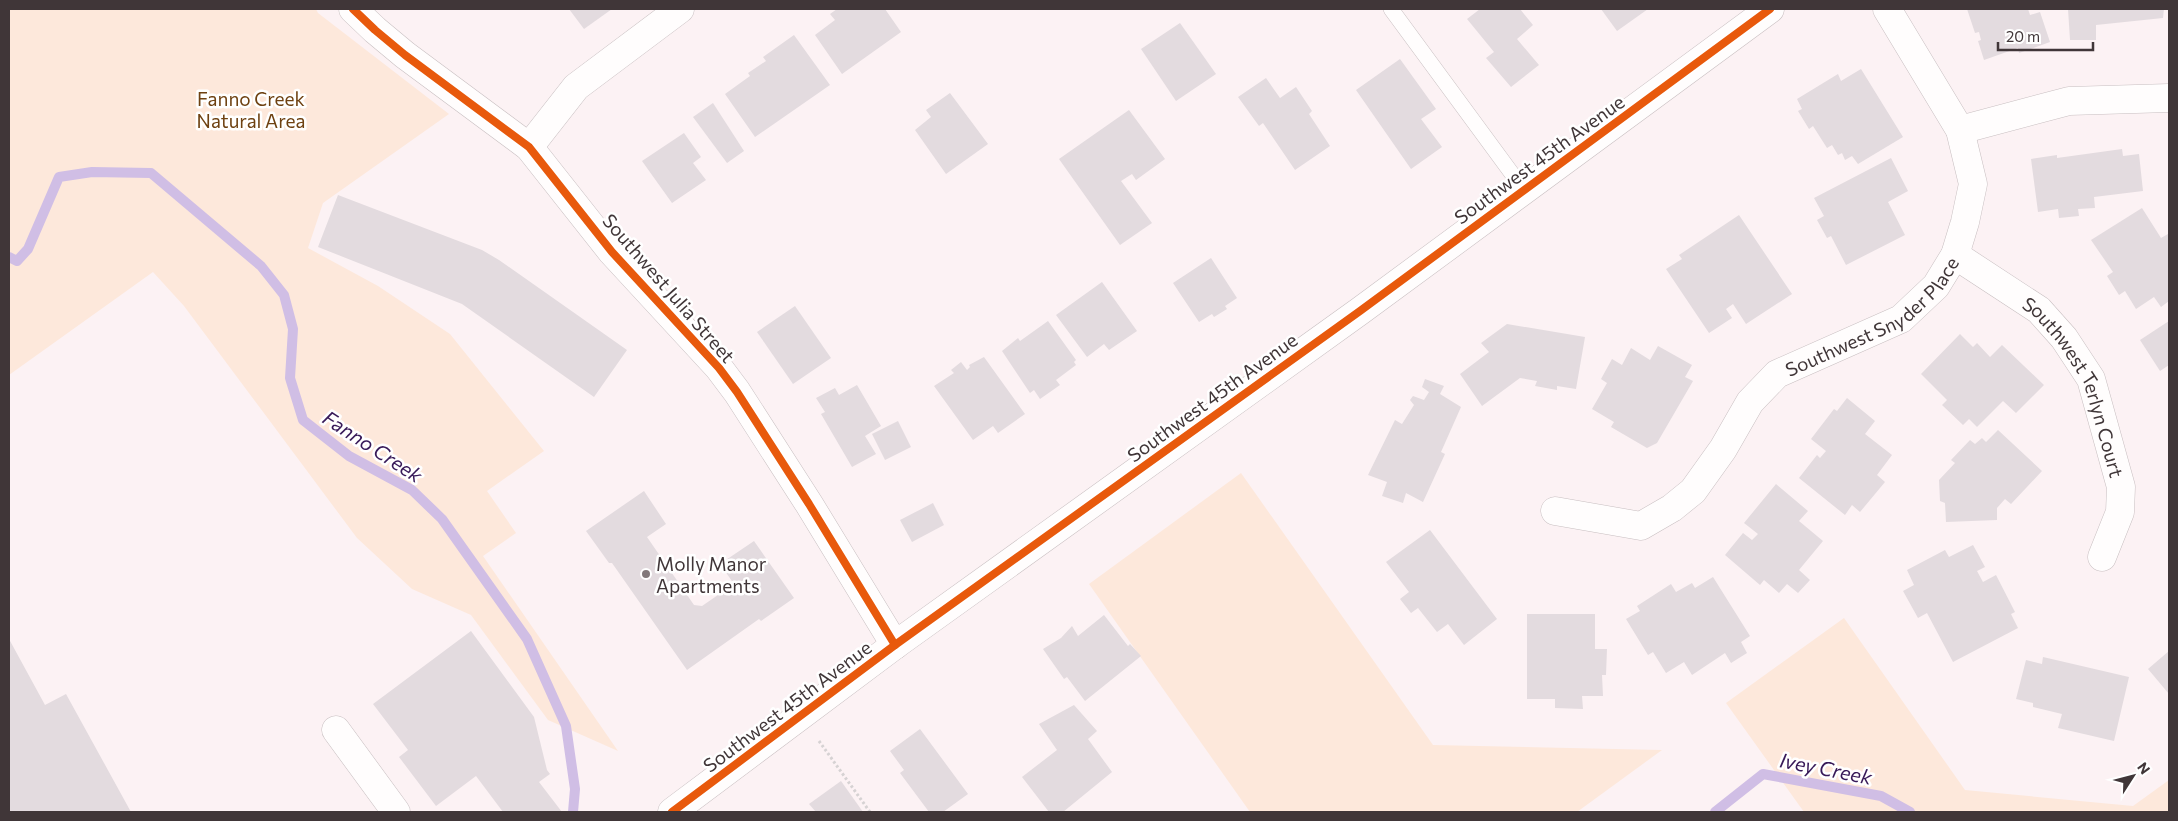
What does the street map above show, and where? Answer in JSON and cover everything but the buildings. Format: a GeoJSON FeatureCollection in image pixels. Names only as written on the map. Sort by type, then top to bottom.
{"type":"FeatureCollection","features":[{"type":"Feature","properties":{"kind":"street","name":"Southwest Julia Street"},"geometry":{"type":"LineString","coordinates":[[353,9],[374,30],[405,55],[528,147],[612,252],[701,348],[736,392],[809,504],[895,645]]}},
{"type":"Feature","properties":{"kind":"street"},"geometry":{"type":"LineString","coordinates":[[528,147],[576,87],[680,9]]}},
{"type":"Feature","properties":{"kind":"street","name":"Southwest 45th Avenue"},"geometry":{"type":"LineString","coordinates":[[672,812],[895,645],[1360,311],[1770,9]]}},
{"type":"Feature","properties":{"kind":"street","name":"Southwest Snyder Place"},"geometry":{"type":"LineString","coordinates":[[1555,511],[1641,526],[1672,508],[1693,492],[1723,449],[1750,402],[1777,374],[1901,319],[1936,286],[1955,255],[1965,222],[1973,184],[1960,130],[1887,9]]}},
{"type":"Feature","properties":{"kind":"street"},"geometry":{"type":"LineString","coordinates":[[1960,130],[2070,101],[2169,98]]}},
{"type":"Feature","properties":{"kind":"street","name":"Southwest Terlyn Court"},"geometry":{"type":"LineString","coordinates":[[1955,255],[2039,310],[2064,338],[2091,379],[2122,487],[2120,512],[2102,557]]}},
{"type":"Feature","properties":{"kind":"street"},"geometry":{"type":"LineString","coordinates":[[336,730],[396,812]]}},
{"type":"Feature","properties":{"kind":"lane"},"geometry":{"type":"LineString","coordinates":[[1391,9],[1524,190]]}},
{"type":"Feature","properties":{"kind":"path"},"geometry":{"type":"LineString","coordinates":[[800,716],[870,812]]}},
{"type":"Feature","properties":{"kind":"green space","name":"Fanno Creek Natural Area"},"geometry":{"type":"Polygon","coordinates":[[[9,9],[316,9],[318,13],[449,114],[323,203],[308,248],[378,286],[450,334],[544,451],[487,491],[516,533],[483,556],[618,751],[548,720],[471,615],[412,589],[357,538],[184,306],[153,272],[9,375],[9,9]]]}},
{"type":"Feature","properties":{"kind":"green space"},"geometry":{"type":"Polygon","coordinates":[[[1241,473],[1433,745],[1662,750],[1577,812],[1250,812],[1089,584],[1241,473]]]}},
{"type":"Feature","properties":{"kind":"green space"},"geometry":{"type":"Polygon","coordinates":[[[1844,618],[1965,790],[2133,806],[2169,780],[2169,812],[1804,812],[1726,703],[1844,618]]]}},
{"type":"Feature","properties":{"kind":"waterway","name":"Fanno Creek"},"geometry":{"type":"LineString","coordinates":[[9,257],[17,261],[28,249],[59,177],[92,172],[151,173],[261,266],[284,295],[293,329],[290,378],[303,420],[349,456],[412,490],[442,519],[527,639],[566,726],[575,789],[573,812]]}},
{"type":"Feature","properties":{"kind":"waterway","name":"Ivey Creek"},"geometry":{"type":"LineString","coordinates":[[1715,812],[1763,774],[1881,796],[1910,812]]}},
{"type":"Feature","properties":{"kind":"cycle path"},"geometry":{"type":"LineString","coordinates":[[353,9],[405,55],[529,147],[612,252],[719,368],[737,392],[809,504],[895,645]]}},
{"type":"Feature","properties":{"kind":"cycle path"},"geometry":{"type":"LineString","coordinates":[[672,812],[895,645],[1360,311],[1770,9]]}},
{"type":"Feature","properties":{"kind":"place","name":"Molly Manor Apartments"},"geometry":{"type":"Point","coordinates":[646,574]}}]}
